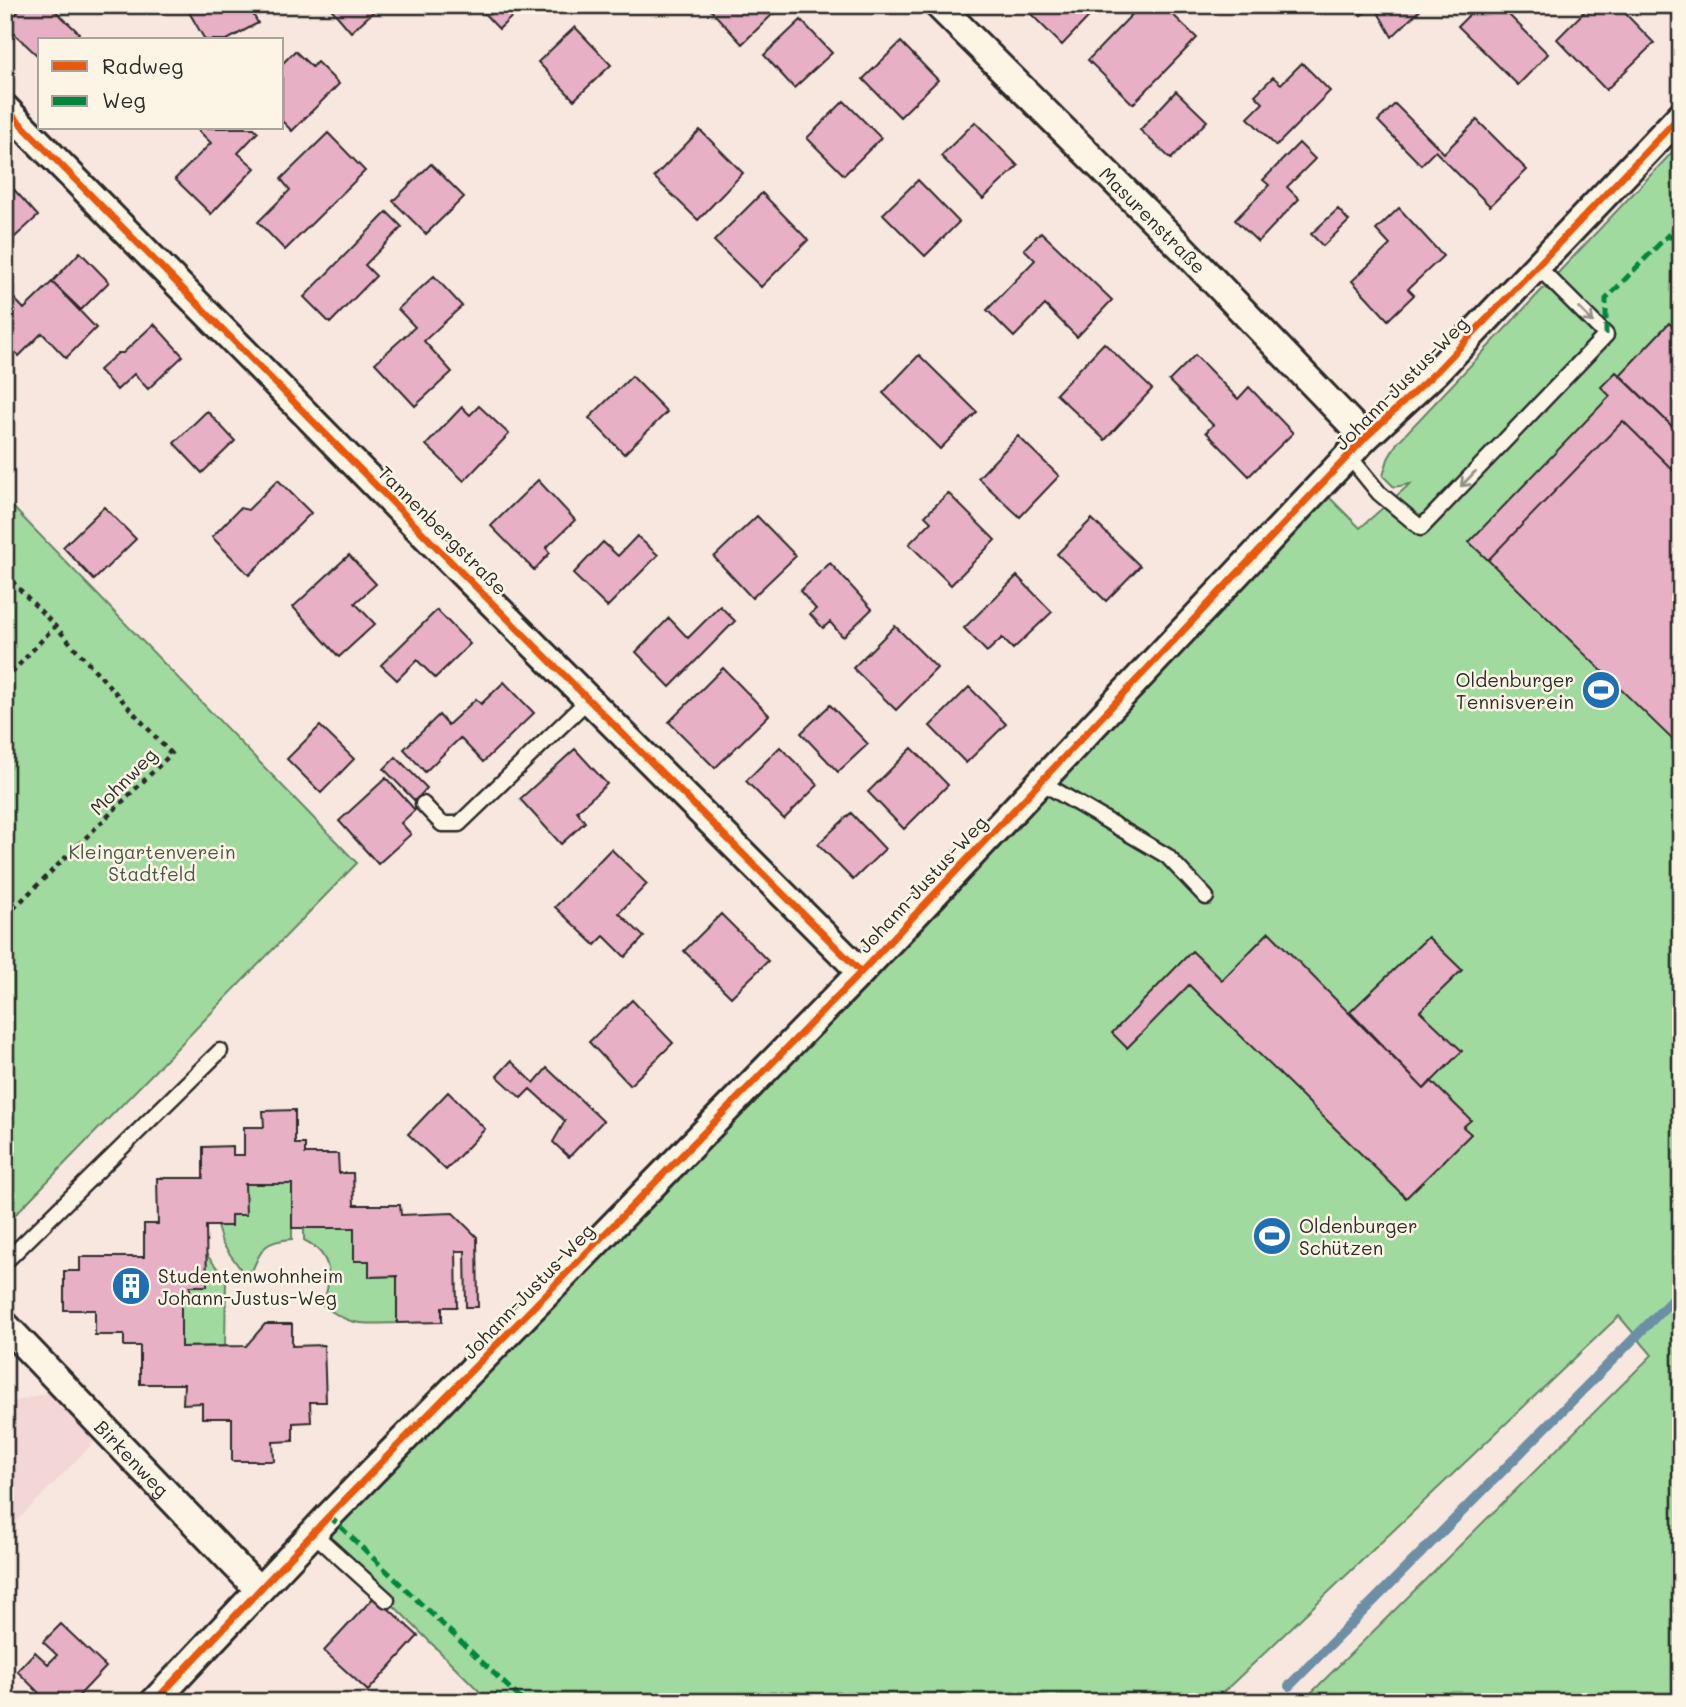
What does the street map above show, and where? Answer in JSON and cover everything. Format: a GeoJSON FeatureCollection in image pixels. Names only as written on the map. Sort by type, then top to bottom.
{"type":"FeatureCollection","features":[{"type":"Feature","properties":{"kind":"street","name":"Masurenstraße"},"geometry":{"type":"LineString","coordinates":[[938,5],[1172,238],[1357,447]]}},
{"type":"Feature","properties":{"kind":"street","name":"Tannenbergstraße"},"geometry":{"type":"LineString","coordinates":[[5,108],[861,972]]}},
{"type":"Feature","properties":{"kind":"street","name":"Johann-Justus-Weg"},"geometry":{"type":"LineString","coordinates":[[154,1702],[313,1533],[861,972],[1357,447],[1437,371],[1681,115]]}},
{"type":"Feature","properties":{"kind":"street","name":"Birkenweg"},"geometry":{"type":"LineString","coordinates":[[5,1325],[259,1590]]}},
{"type":"Feature","properties":{"kind":"lane"},"geometry":{"type":"LineString","coordinates":[[1357,447],[1379,493],[1421,528],[1606,335],[1538,267]]}},
{"type":"Feature","properties":{"kind":"lane"},"geometry":{"type":"LineString","coordinates":[[423,804],[442,824],[459,824],[589,699]]}},
{"type":"Feature","properties":{"kind":"lane"},"geometry":{"type":"LineString","coordinates":[[1041,782],[1167,856],[1206,897]]}},
{"type":"Feature","properties":{"kind":"lane"},"geometry":{"type":"LineString","coordinates":[[5,1262],[220,1051]]}},
{"type":"Feature","properties":{"kind":"lane"},"geometry":{"type":"LineString","coordinates":[[313,1533],[387,1600]]}},
{"type":"Feature","properties":{"kind":"path"},"geometry":{"type":"LineString","coordinates":[[5,575],[55,626],[5,680]]}},
{"type":"Feature","properties":{"kind":"shaded area"},"geometry":{"type":"Polygon","coordinates":[[[66,1388],[106,1430],[5,1533],[5,1404],[66,1388]]]}},
{"type":"Feature","properties":{"kind":"green space"},"geometry":{"type":"Polygon","coordinates":[[[1681,143],[1681,1702],[1309,1702],[1307,1697],[1652,1355],[1619,1316],[1213,1702],[490,1702],[321,1533],[1320,488],[1360,528],[1410,484],[1394,487],[1383,476],[1397,443],[1681,143]]]}},
{"type":"Feature","properties":{"kind":"green space","name":"Kleingartenverein Stadtfeld"},"geometry":{"type":"Polygon","coordinates":[[[5,499],[357,863],[5,1225],[5,499]]]}},
{"type":"Feature","properties":{"kind":"green space"},"geometry":{"type":"Polygon","coordinates":[[[245,1184],[292,1184],[292,1239],[276,1241],[266,1247],[252,1271],[242,1271],[222,1243],[217,1226],[231,1226],[231,1215],[245,1184]]]}},
{"type":"Feature","properties":{"kind":"green space"},"geometry":{"type":"Polygon","coordinates":[[[304,1228],[354,1228],[354,1261],[369,1261],[370,1277],[397,1276],[397,1323],[358,1323],[341,1317],[323,1305],[328,1285],[328,1268],[314,1246],[304,1240],[304,1228]]]}},
{"type":"Feature","properties":{"kind":"green space"},"geometry":{"type":"Polygon","coordinates":[[[206,1254],[226,1279],[225,1346],[181,1347],[181,1301],[190,1300],[190,1286],[207,1285],[206,1254]]]}},
{"type":"Feature","properties":{"kind":"building"},"geometry":{"type":"Polygon","coordinates":[[[24,5],[49,5],[79,33],[74,38],[38,38],[38,56],[5,25],[24,5]]]}},
{"type":"Feature","properties":{"kind":"building"},"geometry":{"type":"Polygon","coordinates":[[[201,5],[248,5],[258,23],[231,38],[204,38],[189,12],[201,5]]]}},
{"type":"Feature","properties":{"kind":"building"},"geometry":{"type":"Polygon","coordinates":[[[328,5],[381,5],[351,32],[328,5]]]}},
{"type":"Feature","properties":{"kind":"building"},"geometry":{"type":"Polygon","coordinates":[[[476,5],[524,5],[499,29],[476,5]]]}},
{"type":"Feature","properties":{"kind":"building"},"geometry":{"type":"Polygon","coordinates":[[[706,5],[782,5],[742,44],[706,5]]]}},
{"type":"Feature","properties":{"kind":"building"},"geometry":{"type":"Polygon","coordinates":[[[1022,5],[1100,5],[1062,45],[1022,5]]]}},
{"type":"Feature","properties":{"kind":"building"},"geometry":{"type":"Polygon","coordinates":[[[1141,5],[1163,5],[1197,38],[1133,104],[1088,60],[1141,5]]]}},
{"type":"Feature","properties":{"kind":"building"},"geometry":{"type":"Polygon","coordinates":[[[1356,5],[1425,5],[1392,37],[1375,7],[1361,15],[1356,5]]]}},
{"type":"Feature","properties":{"kind":"building"},"geometry":{"type":"Polygon","coordinates":[[[1479,5],[1499,5],[1548,54],[1518,85],[1458,26],[1479,5]]]}},
{"type":"Feature","properties":{"kind":"building"},"geometry":{"type":"Polygon","coordinates":[[[1591,5],[1617,5],[1654,43],[1606,90],[1557,39],[1591,5]]]}},
{"type":"Feature","properties":{"kind":"building"},"geometry":{"type":"Polygon","coordinates":[[[801,20],[832,53],[794,88],[764,55],[801,20]]]}},
{"type":"Feature","properties":{"kind":"building"},"geometry":{"type":"Polygon","coordinates":[[[575,27],[611,65],[574,100],[538,62],[575,27]]]}},
{"type":"Feature","properties":{"kind":"building"},"geometry":{"type":"Polygon","coordinates":[[[901,42],[938,80],[900,117],[863,79],[901,42]]]}},
{"type":"Feature","properties":{"kind":"building"},"geometry":{"type":"Polygon","coordinates":[[[295,51],[312,67],[317,62],[339,84],[292,131],[284,123],[284,62],[295,51]]]}},
{"type":"Feature","properties":{"kind":"building"},"geometry":{"type":"Polygon","coordinates":[[[1302,63],[1330,91],[1276,146],[1248,118],[1263,103],[1255,95],[1273,77],[1281,84],[1302,63]]]}},
{"type":"Feature","properties":{"kind":"building"},"geometry":{"type":"Polygon","coordinates":[[[1176,91],[1207,121],[1171,159],[1140,130],[1176,91]]]}},
{"type":"Feature","properties":{"kind":"building"},"geometry":{"type":"Polygon","coordinates":[[[844,101],[881,138],[844,175],[807,138],[844,101]]]}},
{"type":"Feature","properties":{"kind":"building"},"geometry":{"type":"Polygon","coordinates":[[[1395,104],[1444,153],[1477,120],[1527,170],[1490,206],[1435,151],[1421,165],[1378,121],[1395,104]]]}},
{"type":"Feature","properties":{"kind":"building"},"geometry":{"type":"Polygon","coordinates":[[[975,122],[1018,166],[983,199],[941,156],[975,122]]]}},
{"type":"Feature","properties":{"kind":"building"},"geometry":{"type":"Polygon","coordinates":[[[198,130],[258,132],[238,153],[255,168],[211,214],[175,179],[211,143],[198,130]]]}},
{"type":"Feature","properties":{"kind":"building"},"geometry":{"type":"Polygon","coordinates":[[[700,130],[743,173],[698,220],[654,177],[700,130]]]}},
{"type":"Feature","properties":{"kind":"building"},"geometry":{"type":"Polygon","coordinates":[[[328,133],[365,171],[285,250],[258,222],[290,190],[281,179],[328,133]]]}},
{"type":"Feature","properties":{"kind":"building"},"geometry":{"type":"Polygon","coordinates":[[[1299,143],[1315,159],[1287,187],[1299,199],[1258,242],[1235,220],[1269,185],[1263,180],[1299,143]]]}},
{"type":"Feature","properties":{"kind":"building"},"geometry":{"type":"Polygon","coordinates":[[[431,164],[464,197],[426,234],[393,201],[431,164]]]}},
{"type":"Feature","properties":{"kind":"building"},"geometry":{"type":"Polygon","coordinates":[[[918,180],[959,222],[925,256],[883,214],[918,180]]]}},
{"type":"Feature","properties":{"kind":"building"},"geometry":{"type":"Polygon","coordinates":[[[9,184],[38,216],[5,246],[5,188],[9,184]]]}},
{"type":"Feature","properties":{"kind":"building"},"geometry":{"type":"Polygon","coordinates":[[[762,193],[808,240],[761,287],[714,241],[762,193]]]}},
{"type":"Feature","properties":{"kind":"building"},"geometry":{"type":"Polygon","coordinates":[[[1399,208],[1443,256],[1408,289],[1414,295],[1388,320],[1352,281],[1390,245],[1376,230],[1399,208]]]}},
{"type":"Feature","properties":{"kind":"building"},"geometry":{"type":"Polygon","coordinates":[[[1338,209],[1349,221],[1323,246],[1311,234],[1338,209]]]}},
{"type":"Feature","properties":{"kind":"building"},"geometry":{"type":"Polygon","coordinates":[[[387,212],[402,227],[365,265],[376,276],[330,323],[304,297],[387,212]]]}},
{"type":"Feature","properties":{"kind":"building"},"geometry":{"type":"Polygon","coordinates":[[[1041,232],[1112,300],[1077,337],[1045,305],[1014,337],[987,310],[1035,260],[1024,249],[1041,232]]]}},
{"type":"Feature","properties":{"kind":"building"},"geometry":{"type":"Polygon","coordinates":[[[80,252],[109,282],[81,310],[52,282],[80,252]]]}},
{"type":"Feature","properties":{"kind":"building"},"geometry":{"type":"Polygon","coordinates":[[[434,276],[462,306],[424,341],[452,372],[415,406],[375,363],[415,327],[398,309],[434,276]]]}},
{"type":"Feature","properties":{"kind":"building"},"geometry":{"type":"Polygon","coordinates":[[[52,282],[96,328],[66,358],[42,333],[19,356],[5,342],[5,300],[11,295],[24,309],[52,282]]]}},
{"type":"Feature","properties":{"kind":"building"},"geometry":{"type":"Polygon","coordinates":[[[1681,322],[1681,336],[1674,329],[1681,322]]]}},
{"type":"Feature","properties":{"kind":"building"},"geometry":{"type":"Polygon","coordinates":[[[1669,323],[1681,336],[1681,427],[1677,431],[1620,375],[1669,323]]]}},
{"type":"Feature","properties":{"kind":"building"},"geometry":{"type":"Polygon","coordinates":[[[154,324],[183,356],[148,389],[134,374],[117,390],[99,370],[118,353],[123,353],[154,324]]]}},
{"type":"Feature","properties":{"kind":"building"},"geometry":{"type":"Polygon","coordinates":[[[1104,343],[1152,389],[1105,440],[1056,394],[1104,343]]]}},
{"type":"Feature","properties":{"kind":"building"},"geometry":{"type":"Polygon","coordinates":[[[919,355],[977,412],[940,449],[883,393],[919,355]]]}},
{"type":"Feature","properties":{"kind":"building"},"geometry":{"type":"Polygon","coordinates":[[[1195,355],[1238,399],[1249,387],[1293,433],[1249,476],[1206,432],[1213,425],[1169,381],[1195,355]]]}},
{"type":"Feature","properties":{"kind":"building"},"geometry":{"type":"Polygon","coordinates":[[[1616,372],[1681,435],[1681,478],[1623,421],[1488,560],[1469,542],[1610,396],[1601,387],[1616,372]]]}},
{"type":"Feature","properties":{"kind":"building"},"geometry":{"type":"Polygon","coordinates":[[[632,376],[667,412],[624,454],[589,418],[632,376]]]}},
{"type":"Feature","properties":{"kind":"building"},"geometry":{"type":"Polygon","coordinates":[[[479,406],[509,434],[464,481],[426,445],[462,407],[470,415],[479,406]]]}},
{"type":"Feature","properties":{"kind":"building"},"geometry":{"type":"Polygon","coordinates":[[[207,411],[235,441],[202,473],[174,443],[207,411]]]}},
{"type":"Feature","properties":{"kind":"building"},"geometry":{"type":"Polygon","coordinates":[[[1623,421],[1681,478],[1681,748],[1488,560],[1623,421]]]}},
{"type":"Feature","properties":{"kind":"building"},"geometry":{"type":"Polygon","coordinates":[[[1018,436],[1059,476],[1020,517],[978,478],[1018,436]]]}},
{"type":"Feature","properties":{"kind":"building"},"geometry":{"type":"Polygon","coordinates":[[[278,480],[311,513],[249,575],[212,537],[240,508],[248,510],[278,480]]]}},
{"type":"Feature","properties":{"kind":"building"},"geometry":{"type":"Polygon","coordinates":[[[538,480],[575,520],[546,548],[550,553],[534,570],[491,526],[538,480]]]}},
{"type":"Feature","properties":{"kind":"building"},"geometry":{"type":"Polygon","coordinates":[[[948,493],[995,540],[951,585],[909,544],[931,522],[925,516],[948,493]]]}},
{"type":"Feature","properties":{"kind":"building"},"geometry":{"type":"Polygon","coordinates":[[[104,507],[136,539],[94,580],[63,547],[104,507]]]}},
{"type":"Feature","properties":{"kind":"building"},"geometry":{"type":"Polygon","coordinates":[[[757,516],[796,556],[752,598],[714,557],[757,516]]]}},
{"type":"Feature","properties":{"kind":"building"},"geometry":{"type":"Polygon","coordinates":[[[1092,519],[1140,566],[1106,601],[1057,554],[1092,519]]]}},
{"type":"Feature","properties":{"kind":"building"},"geometry":{"type":"Polygon","coordinates":[[[637,536],[658,555],[607,607],[573,574],[603,542],[618,556],[637,536]]]}},
{"type":"Feature","properties":{"kind":"building"},"geometry":{"type":"Polygon","coordinates":[[[349,555],[376,584],[355,603],[375,624],[339,657],[293,607],[349,555]]]}},
{"type":"Feature","properties":{"kind":"building"},"geometry":{"type":"Polygon","coordinates":[[[830,563],[872,609],[843,637],[830,622],[823,628],[810,614],[816,609],[800,591],[830,563]]]}},
{"type":"Feature","properties":{"kind":"building"},"geometry":{"type":"Polygon","coordinates":[[[1017,576],[1052,612],[1013,649],[1002,638],[987,652],[964,628],[1017,576]]]}},
{"type":"Feature","properties":{"kind":"building"},"geometry":{"type":"Polygon","coordinates":[[[720,606],[735,621],[670,687],[636,652],[669,618],[688,638],[720,606]]]}},
{"type":"Feature","properties":{"kind":"building"},"geometry":{"type":"Polygon","coordinates":[[[437,610],[470,644],[435,678],[417,660],[397,680],[381,665],[437,610]]]}},
{"type":"Feature","properties":{"kind":"building"},"geometry":{"type":"Polygon","coordinates":[[[895,626],[937,668],[896,710],[853,668],[895,626]]]}},
{"type":"Feature","properties":{"kind":"building"},"geometry":{"type":"Polygon","coordinates":[[[723,668],[769,715],[715,768],[669,722],[723,668]]]}},
{"type":"Feature","properties":{"kind":"building"},"geometry":{"type":"Polygon","coordinates":[[[504,682],[534,713],[483,762],[460,738],[425,772],[404,749],[439,715],[448,725],[476,699],[481,704],[504,682]]]}},
{"type":"Feature","properties":{"kind":"building"},"geometry":{"type":"Polygon","coordinates":[[[969,687],[1006,724],[966,763],[930,726],[969,687]]]}},
{"type":"Feature","properties":{"kind":"building"},"geometry":{"type":"Polygon","coordinates":[[[830,705],[868,744],[838,772],[801,733],[830,705]]]}},
{"type":"Feature","properties":{"kind":"building"},"geometry":{"type":"Polygon","coordinates":[[[320,726],[354,759],[321,793],[287,759],[320,726]]]}},
{"type":"Feature","properties":{"kind":"building"},"geometry":{"type":"Polygon","coordinates":[[[780,747],[818,785],[784,819],[746,781],[780,747]]]}},
{"type":"Feature","properties":{"kind":"building"},"geometry":{"type":"Polygon","coordinates":[[[912,748],[948,785],[904,829],[868,792],[912,748]]]}},
{"type":"Feature","properties":{"kind":"building"},"geometry":{"type":"Polygon","coordinates":[[[575,749],[607,784],[577,811],[585,822],[561,844],[520,799],[575,749]]]}},
{"type":"Feature","properties":{"kind":"building"},"geometry":{"type":"Polygon","coordinates":[[[396,757],[427,788],[415,801],[384,769],[396,757]]]}},
{"type":"Feature","properties":{"kind":"building"},"geometry":{"type":"Polygon","coordinates":[[[386,778],[415,810],[401,823],[411,834],[378,864],[339,821],[386,778]]]}},
{"type":"Feature","properties":{"kind":"building"},"geometry":{"type":"Polygon","coordinates":[[[851,813],[885,849],[853,880],[818,844],[851,813]]]}},
{"type":"Feature","properties":{"kind":"building"},"geometry":{"type":"Polygon","coordinates":[[[611,849],[647,884],[619,913],[644,937],[625,957],[604,936],[595,945],[555,907],[611,849]]]}},
{"type":"Feature","properties":{"kind":"building"},"geometry":{"type":"Polygon","coordinates":[[[721,914],[768,961],[731,997],[684,951],[721,914]]]}},
{"type":"Feature","properties":{"kind":"building"},"geometry":{"type":"Polygon","coordinates":[[[1269,932],[1424,1089],[1431,1081],[1471,1120],[1463,1127],[1471,1134],[1406,1198],[1189,985],[1127,1048],[1112,1033],[1192,951],[1222,980],[1269,932]]]}},
{"type":"Feature","properties":{"kind":"building"},"geometry":{"type":"Polygon","coordinates":[[[1428,937],[1462,970],[1420,1011],[1462,1051],[1424,1089],[1350,1012],[1428,937]]]}},
{"type":"Feature","properties":{"kind":"building"},"geometry":{"type":"Polygon","coordinates":[[[632,1000],[673,1043],[630,1085],[589,1042],[632,1000]]]}},
{"type":"Feature","properties":{"kind":"building"},"geometry":{"type":"Polygon","coordinates":[[[511,1061],[534,1083],[547,1068],[603,1121],[569,1157],[553,1142],[565,1121],[530,1089],[521,1098],[497,1076],[511,1061]]]}},
{"type":"Feature","properties":{"kind":"building"},"geometry":{"type":"Polygon","coordinates":[[[448,1092],[485,1129],[446,1170],[408,1134],[448,1092]]]}},
{"type":"Feature","properties":{"kind":"building","name":"Studentenwohnheim Johann-Justus-Weg"},"geometry":{"type":"Polygon","coordinates":[[[295,1110],[295,1144],[305,1144],[305,1154],[338,1154],[339,1173],[353,1173],[354,1205],[400,1205],[401,1215],[453,1213],[477,1237],[478,1307],[466,1307],[465,1251],[456,1251],[457,1307],[442,1307],[442,1322],[397,1323],[397,1276],[369,1277],[369,1261],[354,1261],[354,1228],[292,1228],[292,1184],[245,1184],[246,1215],[231,1215],[231,1226],[206,1226],[207,1286],[190,1286],[190,1301],[181,1301],[181,1347],[246,1346],[265,1324],[292,1324],[292,1346],[324,1345],[326,1402],[310,1402],[311,1422],[293,1423],[293,1441],[273,1442],[274,1461],[232,1461],[232,1418],[202,1418],[202,1403],[183,1404],[184,1384],[140,1384],[140,1346],[124,1346],[124,1335],[95,1335],[95,1310],[64,1310],[64,1271],[80,1271],[80,1257],[144,1257],[144,1224],[158,1224],[157,1178],[203,1178],[203,1147],[233,1146],[233,1155],[244,1155],[244,1127],[264,1127],[263,1111],[295,1110]]]}},
{"type":"Feature","properties":{"kind":"building"},"geometry":{"type":"Polygon","coordinates":[[[375,1596],[418,1636],[368,1691],[324,1651],[375,1596]]]}},
{"type":"Feature","properties":{"kind":"building"},"geometry":{"type":"Polygon","coordinates":[[[61,1624],[106,1667],[73,1702],[48,1702],[17,1671],[35,1652],[48,1664],[57,1655],[43,1642],[61,1624]]]}},
{"type":"Feature","properties":{"kind":"waterway"},"geometry":{"type":"LineString","coordinates":[[1289,1686],[1681,1291]]}},
{"type":"Feature","properties":{"kind":"marked path"},"geometry":{"type":"LineString","coordinates":[[1606,335],[1606,299],[1668,235],[1681,248]]}},
{"type":"Feature","properties":{"kind":"marked path"},"geometry":{"type":"LineString","coordinates":[[329,1516],[524,1702]]}},
{"type":"Feature","properties":{"kind":"cycle path"},"geometry":{"type":"LineString","coordinates":[[5,108],[462,573],[861,972]]}},
{"type":"Feature","properties":{"kind":"cycle path"},"geometry":{"type":"LineString","coordinates":[[154,1702],[329,1516],[861,972],[1365,438],[1437,371],[1681,115]]}},
{"type":"Feature","properties":{"kind":"place","name":"Oldenburger Tennisverein"},"geometry":{"type":"Point","coordinates":[1601,690]}},
{"type":"Feature","properties":{"kind":"place","name":"Oldenburger Schützen"},"geometry":{"type":"Point","coordinates":[1272,1236]}},
{"type":"Feature","properties":{"kind":"place","name":"Studentenwohnheim Johann-Justus-Weg"},"geometry":{"type":"Point","coordinates":[131,1286]}}]}
